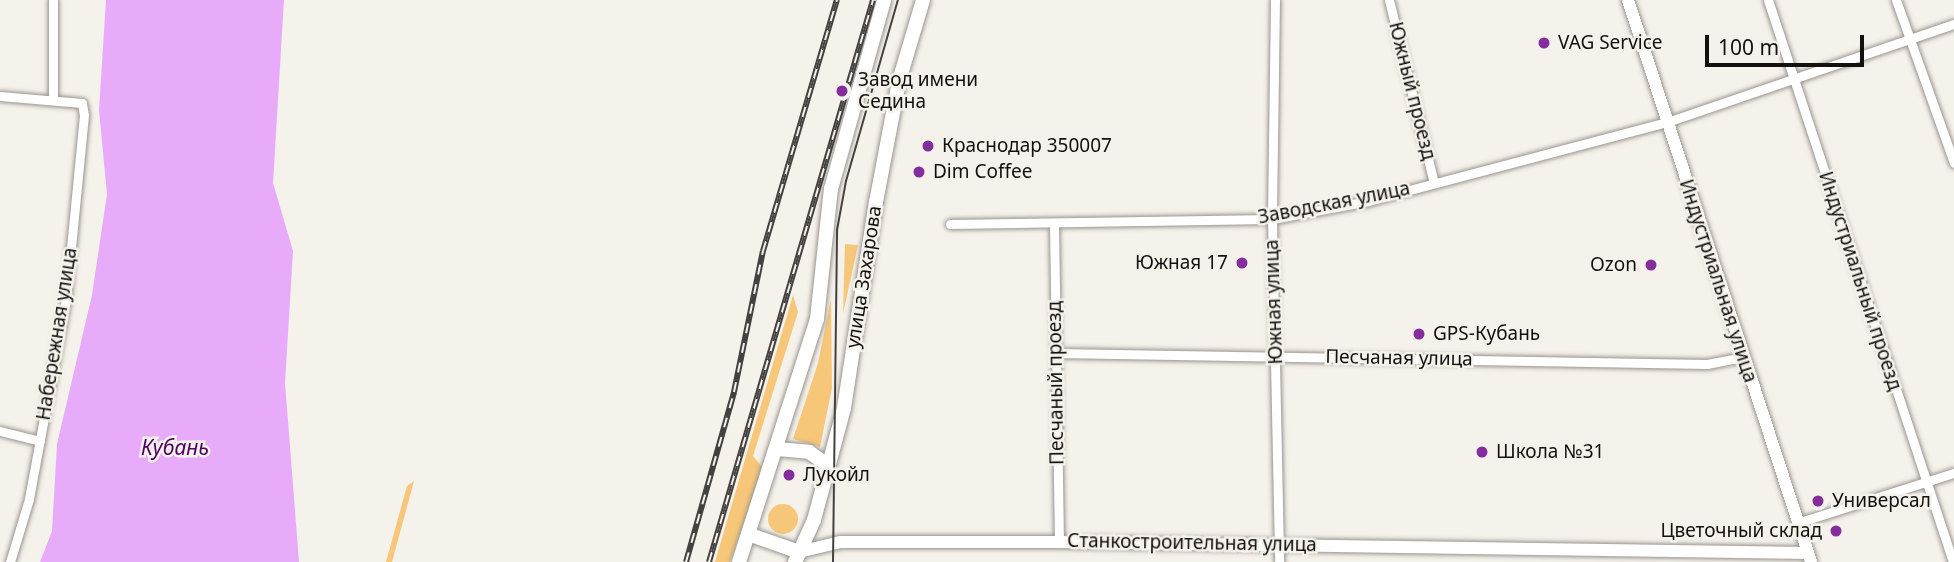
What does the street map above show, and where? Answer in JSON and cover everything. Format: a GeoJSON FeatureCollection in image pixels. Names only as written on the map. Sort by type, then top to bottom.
{"type":"FeatureCollection","features":[{"type":"Feature","properties":{"kind":"main road","name":"улица Захарова"},"geometry":{"type":"LineString","coordinates":[[739,562],[817,319],[831,189],[884,0]]}},
{"type":"Feature","properties":{"kind":"main road","name":"улица Захарова"},"geometry":{"type":"LineString","coordinates":[[797,557],[829,466],[844,408],[900,81],[923,0]]}},
{"type":"Feature","properties":{"kind":"main road"},"geometry":{"type":"LineString","coordinates":[[777,449],[809,452],[829,466]]}},
{"type":"Feature","properties":{"kind":"main road","name":"Станкостроительная улица"},"geometry":{"type":"LineString","coordinates":[[748,534],[797,557]]}},
{"type":"Feature","properties":{"kind":"street"},"geometry":{"type":"LineString","coordinates":[[0,96],[53,100],[53,0]]}},
{"type":"Feature","properties":{"kind":"street","name":"Южная улица"},"geometry":{"type":"LineString","coordinates":[[1275,0],[1272,219],[1279,562]]}},
{"type":"Feature","properties":{"kind":"street","name":"Южный проезд"},"geometry":{"type":"LineString","coordinates":[[1390,0],[1434,183]]}},
{"type":"Feature","properties":{"kind":"street","name":"Индустриальная улица"},"geometry":{"type":"LineString","coordinates":[[1628,0],[1809,558]]}},
{"type":"Feature","properties":{"kind":"street","name":"Индустриальный проезд"},"geometry":{"type":"LineString","coordinates":[[1768,0],[1953,562]]}},
{"type":"Feature","properties":{"kind":"street"},"geometry":{"type":"LineString","coordinates":[[1896,0],[1954,163]]}},
{"type":"Feature","properties":{"kind":"street","name":"Заводская улица"},"geometry":{"type":"LineString","coordinates":[[950,224],[1272,219],[1434,183],[1667,122],[1794,76],[1954,24]]}},
{"type":"Feature","properties":{"kind":"street","name":"Набережная улица"},"geometry":{"type":"LineString","coordinates":[[10,562],[23,528],[66,299],[82,103],[53,100]]}},
{"type":"Feature","properties":{"kind":"street","name":"Песчаный проезд"},"geometry":{"type":"LineString","coordinates":[[1054,224],[1059,542]]}},
{"type":"Feature","properties":{"kind":"street","name":"Песчаная улица"},"geometry":{"type":"LineString","coordinates":[[1056,353],[1707,364],[1742,357]]}},
{"type":"Feature","properties":{"kind":"street"},"geometry":{"type":"LineString","coordinates":[[0,431],[40,441]]}},
{"type":"Feature","properties":{"kind":"street"},"geometry":{"type":"LineString","coordinates":[[1797,523],[1954,473]]}},
{"type":"Feature","properties":{"kind":"street","name":"Станкостроительная улица"},"geometry":{"type":"LineString","coordinates":[[797,557],[818,556],[840,542],[1059,542],[1279,544],[1809,558]]}},
{"type":"Feature","properties":{"kind":"shaded area"},"geometry":{"type":"Polygon","coordinates":[[[845,244],[858,245],[843,314],[845,244]]]}},
{"type":"Feature","properties":{"kind":"shaded area"},"geometry":{"type":"Polygon","coordinates":[[[793,295],[798,312],[753,456],[763,468],[730,562],[715,562],[793,295]]]}},
{"type":"Feature","properties":{"kind":"shaded area"},"geometry":{"type":"Polygon","coordinates":[[[831,299],[832,388],[820,447],[793,439],[818,363],[831,299]]]}},
{"type":"Feature","properties":{"kind":"shaded area"},"geometry":{"type":"Polygon","coordinates":[[[414,481],[392,562],[386,562],[407,486],[414,481]]]}},
{"type":"Feature","properties":{"kind":"shaded area"},"geometry":{"type":"Polygon","coordinates":[[[783,504],[789,505],[797,513],[797,525],[789,533],[783,534],[777,533],[769,525],[768,519],[769,513],[777,505],[783,504]]]}},
{"type":"Feature","properties":{"kind":"water","name":"Кубань"},"geometry":{"type":"Polygon","coordinates":[[[106,0],[284,0],[273,183],[293,251],[285,383],[299,562],[40,562],[52,531],[57,444],[92,295],[107,194],[99,110],[106,0]]]}},
{"type":"Feature","properties":{"kind":"tram line"},"geometry":{"type":"LineString","coordinates":[[833,562],[837,230],[846,181],[898,0]]}},
{"type":"Feature","properties":{"kind":"railway"},"geometry":{"type":"LineString","coordinates":[[686,562],[734,392],[763,251],[837,0]]}},
{"type":"Feature","properties":{"kind":"railway"},"geometry":{"type":"LineString","coordinates":[[709,562],[873,0]]}},
{"type":"Feature","properties":{"kind":"place","name":"VAG Service"},"geometry":{"type":"Point","coordinates":[1544,43]}},
{"type":"Feature","properties":{"kind":"place","name":"Завод имени Седина"},"geometry":{"type":"Point","coordinates":[842,91]}},
{"type":"Feature","properties":{"kind":"place","name":"Краснодар 350007"},"geometry":{"type":"Point","coordinates":[928,146]}},
{"type":"Feature","properties":{"kind":"place","name":"Dim Coffee"},"geometry":{"type":"Point","coordinates":[919,172]}},
{"type":"Feature","properties":{"kind":"place","name":"Южная 17"},"geometry":{"type":"Point","coordinates":[1242,263]}},
{"type":"Feature","properties":{"kind":"place","name":"Ozon"},"geometry":{"type":"Point","coordinates":[1651,265]}},
{"type":"Feature","properties":{"kind":"place","name":"GPS-Кубань"},"geometry":{"type":"Point","coordinates":[1419,334]}},
{"type":"Feature","properties":{"kind":"place","name":"Школа №31"},"geometry":{"type":"Point","coordinates":[1482,452]}},
{"type":"Feature","properties":{"kind":"place","name":"Лукойл"},"geometry":{"type":"Point","coordinates":[789,475]}},
{"type":"Feature","properties":{"kind":"place","name":"Универсал"},"geometry":{"type":"Point","coordinates":[1818,501]}},
{"type":"Feature","properties":{"kind":"place","name":"Цветочный склад"},"geometry":{"type":"Point","coordinates":[1836,531]}}]}
